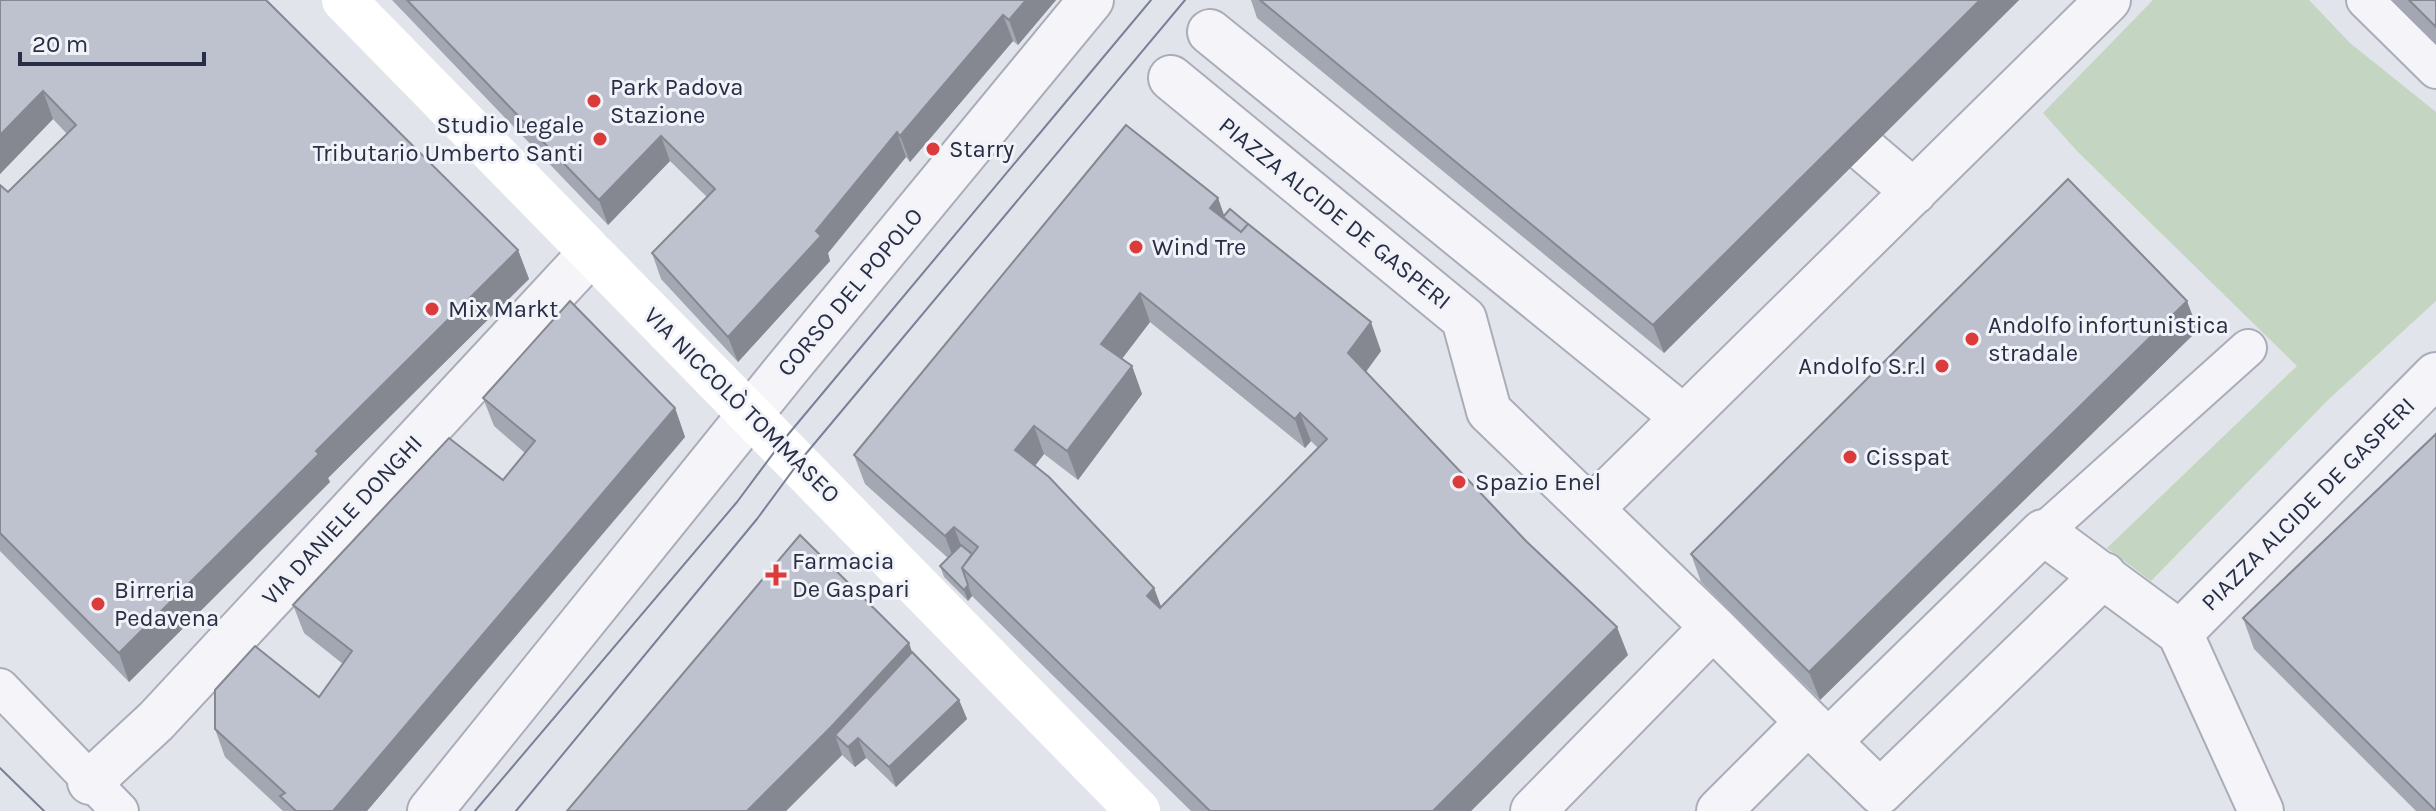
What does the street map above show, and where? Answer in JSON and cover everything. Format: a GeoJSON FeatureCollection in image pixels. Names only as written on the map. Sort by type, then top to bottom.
{"type":"FeatureCollection","features":[{"type":"Feature","properties":{"kind":"street","name":"VIA NICCOLÒ TOMMASEO"},"geometry":{"type":"LineString","coordinates":[[344,0],[1138,811]]}},
{"type":"Feature","properties":{"kind":"street","name":"CORSO DEL POPOLO"},"geometry":{"type":"LineString","coordinates":[[430,811],[751,413],[1091,0]]}},
{"type":"Feature","properties":{"kind":"street"},"geometry":{"type":"LineString","coordinates":[[1592,508],[2108,0]]}},
{"type":"Feature","properties":{"kind":"street"},"geometry":{"type":"LineString","coordinates":[[1210,32],[1683,417]]}},
{"type":"Feature","properties":{"kind":"street","name":"PIAZZA ALCIDE DE GASPERI"},"geometry":{"type":"LineString","coordinates":[[1171,78],[1464,319],[1489,411],[1592,508],[1880,792],[2104,575]]}},
{"type":"Feature","properties":{"kind":"street"},"geometry":{"type":"LineString","coordinates":[[1866,151],[1914,192]]}},
{"type":"Feature","properties":{"kind":"street","name":"VIA DANIELE DONGHI"},"geometry":{"type":"LineString","coordinates":[[105,796],[156,721],[590,254]]}},
{"type":"Feature","properties":{"kind":"street","name":"PIAZZA ALCIDE DE GASPERI"},"geometry":{"type":"LineString","coordinates":[[2180,633],[2436,375]]}},
{"type":"Feature","properties":{"kind":"street"},"geometry":{"type":"LineString","coordinates":[[1719,811],[1819,731],[2043,532],[2180,633],[2261,811]]}},
{"type":"Feature","properties":{"kind":"street"},"geometry":{"type":"LineString","coordinates":[[1533,811],[1713,627]]}},
{"type":"Feature","properties":{"kind":"lane"},"geometry":{"type":"LineString","coordinates":[[2365,0],[2436,70]]}},
{"type":"Feature","properties":{"kind":"lane"},"geometry":{"type":"LineString","coordinates":[[2043,532],[2248,348]]}},
{"type":"Feature","properties":{"kind":"lane"},"geometry":{"type":"LineString","coordinates":[[0,687],[105,796]]}},
{"type":"Feature","properties":{"kind":"green space"},"geometry":{"type":"Polygon","coordinates":[[[2153,0],[2309,0],[2350,43],[2436,112],[2436,301],[2329,399],[2151,581],[2107,548],[2297,366],[2077,151],[2043,113],[2153,0]]]}},
{"type":"Feature","properties":{"kind":"building"},"geometry":{"type":"Polygon","coordinates":[[[0,0],[266,0],[518,250],[119,653],[0,533],[0,185],[8,192],[76,125],[43,91],[0,135],[0,0]]]}},
{"type":"Feature","properties":{"kind":"building"},"geometry":{"type":"Polygon","coordinates":[[[407,0],[1026,0],[1009,20],[1003,15],[900,136],[897,132],[816,231],[821,236],[728,337],[652,253],[715,189],[661,136],[599,200],[407,0]]]}},
{"type":"Feature","properties":{"kind":"building"},"geometry":{"type":"Polygon","coordinates":[[[1260,0],[1980,0],[1653,325],[1260,0]]]}},
{"type":"Feature","properties":{"kind":"building"},"geometry":{"type":"Polygon","coordinates":[[[2409,0],[2436,0],[2436,27],[2409,0]]]}},
{"type":"Feature","properties":{"kind":"building"},"geometry":{"type":"Polygon","coordinates":[[[1126,125],[1218,198],[1210,208],[1241,232],[1248,224],[1371,322],[1348,353],[1526,541],[1617,627],[1433,811],[1210,811],[962,568],[978,547],[954,527],[945,536],[854,455],[1126,125]],[[1140,293],[1101,344],[1132,366],[1067,451],[1034,426],[1015,450],[1049,477],[1154,588],[1147,596],[1160,608],[1327,439],[1300,413],[1295,419],[1140,293]]]}},
{"type":"Feature","properties":{"kind":"building"},"geometry":{"type":"Polygon","coordinates":[[[2068,179],[2187,301],[1809,672],[1691,554],[2068,179]]]}},
{"type":"Feature","properties":{"kind":"building"},"geometry":{"type":"Polygon","coordinates":[[[1230,209],[1248,224],[1241,232],[1223,217],[1230,209]]]}},
{"type":"Feature","properties":{"kind":"building"},"geometry":{"type":"Polygon","coordinates":[[[570,301],[675,408],[333,811],[296,811],[280,796],[285,793],[215,729],[215,690],[255,646],[319,697],[352,651],[293,605],[449,438],[503,480],[535,441],[483,398],[570,301]]]}},
{"type":"Feature","properties":{"kind":"building"},"geometry":{"type":"Polygon","coordinates":[[[2436,434],[2436,811],[2243,618],[2436,434]]]}},
{"type":"Feature","properties":{"kind":"building"},"geometry":{"type":"Polygon","coordinates":[[[800,535],[909,643],[747,811],[567,811],[800,535]]]}},
{"type":"Feature","properties":{"kind":"building"},"geometry":{"type":"Polygon","coordinates":[[[961,545],[972,554],[962,568],[968,585],[964,590],[940,566],[961,545]]]}},
{"type":"Feature","properties":{"kind":"building"},"geometry":{"type":"Polygon","coordinates":[[[912,652],[959,700],[889,767],[858,738],[848,747],[835,735],[912,652]]]}},
{"type":"Feature","properties":{"kind":"tram line"},"geometry":{"type":"LineString","coordinates":[[475,811],[737,502],[781,443],[1151,0]]}},
{"type":"Feature","properties":{"kind":"tram line"},"geometry":{"type":"LineString","coordinates":[[516,811],[757,519],[799,462],[1185,0]]}},
{"type":"Feature","properties":{"kind":"tram line"},"geometry":{"type":"LineString","coordinates":[[0,768],[44,811]]}},
{"type":"Feature","properties":{"kind":"place","name":"Park Padova Stazione"},"geometry":{"type":"Point","coordinates":[594,101]}},
{"type":"Feature","properties":{"kind":"place","name":"Studio Legale Tributario Umberto Santi"},"geometry":{"type":"Point","coordinates":[600,139]}},
{"type":"Feature","properties":{"kind":"place","name":"Starry"},"geometry":{"type":"Point","coordinates":[933,149]}},
{"type":"Feature","properties":{"kind":"place","name":"Wind Tre"},"geometry":{"type":"Point","coordinates":[1136,247]}},
{"type":"Feature","properties":{"kind":"place","name":"Mix Markt"},"geometry":{"type":"Point","coordinates":[432,309]}},
{"type":"Feature","properties":{"kind":"place","name":"Andolfo infortunistica stradale"},"geometry":{"type":"Point","coordinates":[1972,339]}},
{"type":"Feature","properties":{"kind":"place","name":"Andolfo S.r.l"},"geometry":{"type":"Point","coordinates":[1942,366]}},
{"type":"Feature","properties":{"kind":"place","name":"Cisspat"},"geometry":{"type":"Point","coordinates":[1850,457]}},
{"type":"Feature","properties":{"kind":"place","name":"Spazio Enel"},"geometry":{"type":"Point","coordinates":[1459,482]}},
{"type":"Feature","properties":{"kind":"place","name":"Farmacia De Gaspari"},"geometry":{"type":"Point","coordinates":[776,575]}},
{"type":"Feature","properties":{"kind":"place","name":"Birreria Pedavena"},"geometry":{"type":"Point","coordinates":[98,604]}}]}
